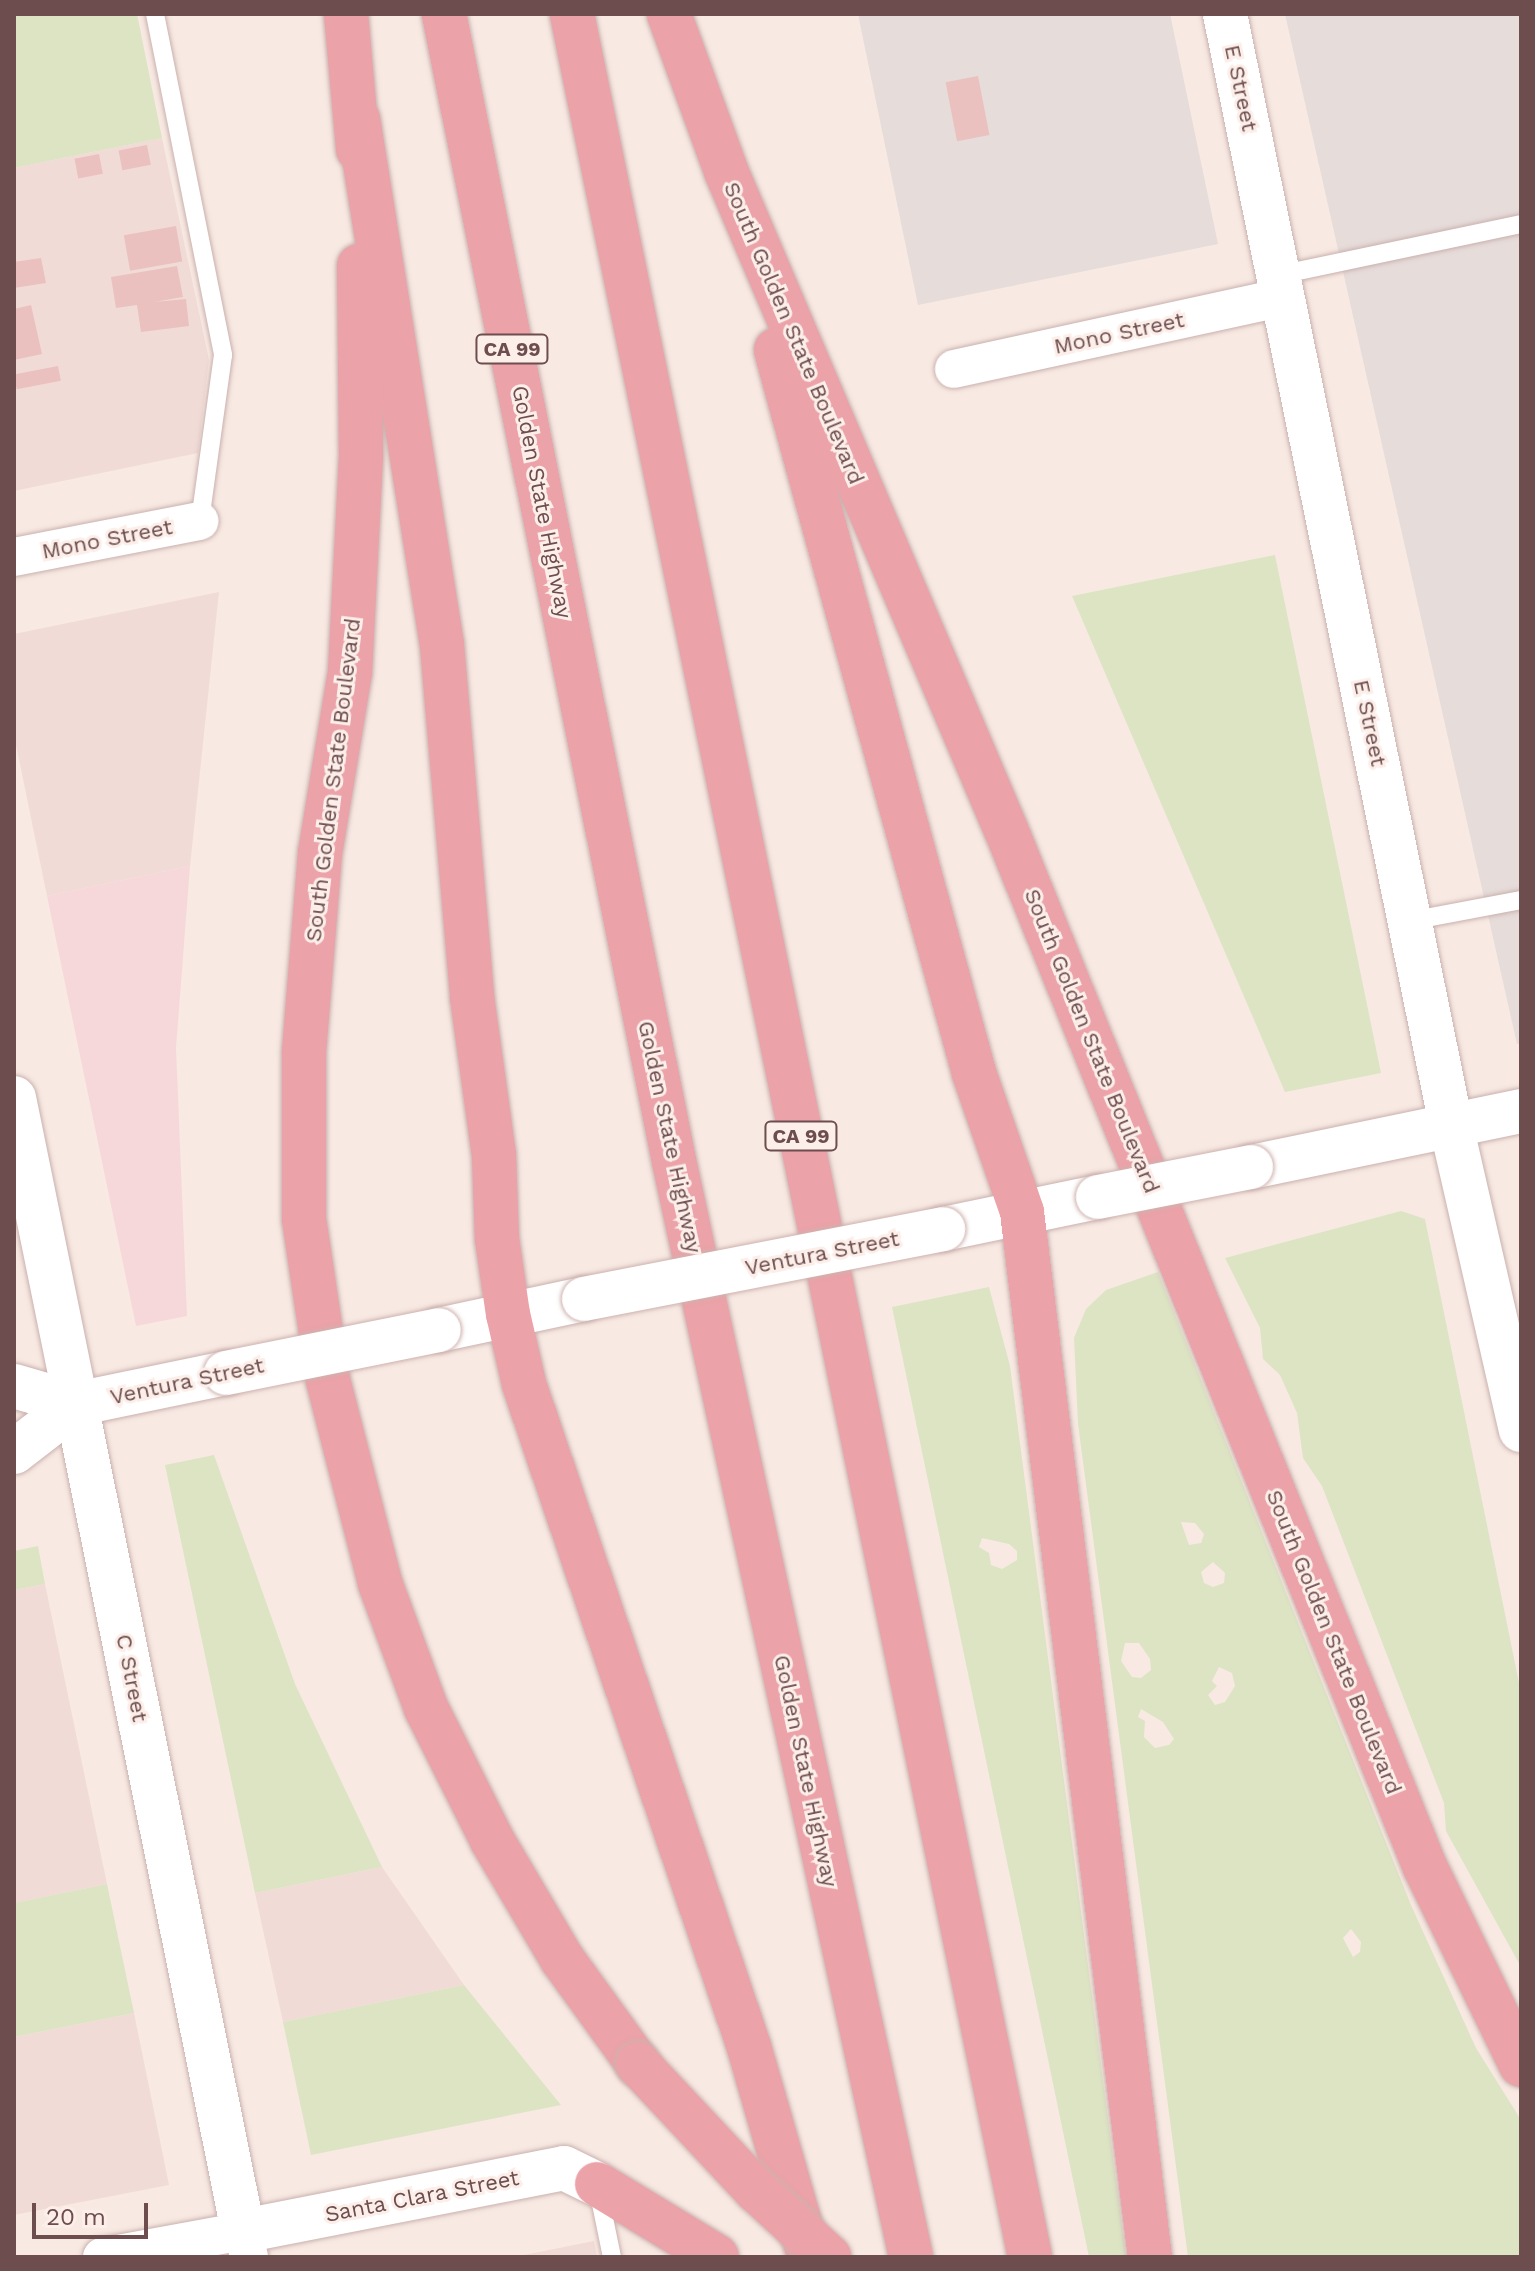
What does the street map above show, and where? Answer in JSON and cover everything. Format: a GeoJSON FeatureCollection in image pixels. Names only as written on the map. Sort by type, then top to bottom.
{"type":"FeatureCollection","features":[{"type":"Feature","properties":{"kind":"highway","name":"South Golden State Boulevard"},"geometry":{"type":"LineString","coordinates":[[346,14],[358,119],[361,456],[350,672],[320,853],[304,1054],[304,1219],[328,1380],[355,1499],[426,1708],[492,1840],[539,1919],[638,2064],[757,2191],[829,2257]]}},
{"type":"Feature","properties":{"kind":"highway","name":"Golden State Highway"},"geometry":{"type":"LineString","coordinates":[[444,14],[674,1161],[911,2257]]}},
{"type":"Feature","properties":{"kind":"highway","name":"CA 99"},"geometry":{"type":"LineString","coordinates":[[572,14],[1030,2257]]}},
{"type":"Feature","properties":{"kind":"highway","name":"South Golden State Boulevard"},"geometry":{"type":"LineString","coordinates":[[669,14],[726,171],[1007,832],[1425,1867],[1521,2065]]}},
{"type":"Feature","properties":{"kind":"highway"},"geometry":{"type":"LineString","coordinates":[[358,119],[442,645],[472,997],[494,1155],[497,1239],[508,1314],[524,1384],[749,2047],[810,2257]]}},
{"type":"Feature","properties":{"kind":"highway"},"geometry":{"type":"LineString","coordinates":[[726,171],[974,1073],[1022,1212],[1150,2257]]}},
{"type":"Feature","properties":{"kind":"highway"},"geometry":{"type":"LineString","coordinates":[[597,2184],[717,2257]]}},
{"type":"Feature","properties":{"kind":"main road","name":"E Street"},"geometry":{"type":"LineString","coordinates":[[1225,14],[1451,1125],[1521,1430]]}},
{"type":"Feature","properties":{"kind":"main road","name":"C Street"},"geometry":{"type":"LineString","coordinates":[[14,1098],[246,2244]]}},
{"type":"Feature","properties":{"kind":"main road","name":"Ventura Street"},"geometry":{"type":"LineString","coordinates":[[14,1452],[76,1404],[1521,1111]]}},
{"type":"Feature","properties":{"kind":"main road","name":"Ventura Street"},"geometry":{"type":"LineString","coordinates":[[14,1386],[76,1404]]}},
{"type":"Feature","properties":{"kind":"main road","name":"Santa Clara Street"},"geometry":{"type":"LineString","coordinates":[[246,2244],[564,2168],[597,2184]]}},
{"type":"Feature","properties":{"kind":"street","name":"Mono Street"},"geometry":{"type":"LineString","coordinates":[[954,369],[1281,286]]}},
{"type":"Feature","properties":{"kind":"street","name":"Mono Street"},"geometry":{"type":"LineString","coordinates":[[14,557],[200,521]]}},
{"type":"Feature","properties":{"kind":"street","name":"Santa Clara Street"},"geometry":{"type":"LineString","coordinates":[[102,2257],[246,2244]]}},
{"type":"Feature","properties":{"kind":"lane"},"geometry":{"type":"LineString","coordinates":[[155,14],[223,355],[200,521]]}},
{"type":"Feature","properties":{"kind":"lane"},"geometry":{"type":"LineString","coordinates":[[1281,286],[1521,224]]}},
{"type":"Feature","properties":{"kind":"lane"},"geometry":{"type":"LineString","coordinates":[[1410,921],[1521,900]]}},
{"type":"Feature","properties":{"kind":"lane"},"geometry":{"type":"LineString","coordinates":[[597,2184],[612,2257]]}},
{"type":"Feature","properties":{"kind":"shaded area"},"geometry":{"type":"Polygon","coordinates":[[[858,14],[1170,14],[1218,244],[918,305],[858,14]]]}},
{"type":"Feature","properties":{"kind":"shaded area"},"geometry":{"type":"Polygon","coordinates":[[[1285,14],[1521,14],[1521,1043],[1517,1044],[1285,14]]]}},
{"type":"Feature","properties":{"kind":"shaded area"},"geometry":{"type":"Polygon","coordinates":[[[162,138],[209,360],[198,453],[14,491],[14,168],[162,138]]]}},
{"type":"Feature","properties":{"kind":"shaded area"},"geometry":{"type":"Polygon","coordinates":[[[219,592],[190,866],[47,896],[14,735],[14,634],[219,592]]]}},
{"type":"Feature","properties":{"kind":"shaded area"},"geometry":{"type":"Polygon","coordinates":[[[190,866],[176,1048],[187,1316],[136,1326],[47,896],[190,866]]]}},
{"type":"Feature","properties":{"kind":"shaded area"},"geometry":{"type":"Polygon","coordinates":[[[45,1584],[107,1884],[14,1903],[14,1590],[45,1584]]]}},
{"type":"Feature","properties":{"kind":"shaded area"},"geometry":{"type":"Polygon","coordinates":[[[382,1867],[464,1985],[283,2022],[255,1893],[382,1867]]]}},
{"type":"Feature","properties":{"kind":"shaded area"},"geometry":{"type":"Polygon","coordinates":[[[134,2013],[169,2185],[14,2215],[14,2037],[134,2013]]]}},
{"type":"Feature","properties":{"kind":"shaded area"},"geometry":{"type":"Polygon","coordinates":[[[594,2241],[597,2257],[514,2257],[594,2241]]]}},
{"type":"Feature","properties":{"kind":"green space"},"geometry":{"type":"Polygon","coordinates":[[[14,14],[137,14],[162,138],[14,168],[14,14]]]}},
{"type":"Feature","properties":{"kind":"green space"},"geometry":{"type":"Polygon","coordinates":[[[1275,555],[1381,1073],[1285,1092],[1072,596],[1275,555]]]}},
{"type":"Feature","properties":{"kind":"green space"},"geometry":{"type":"Polygon","coordinates":[[[1401,1211],[1425,1219],[1521,1693],[1521,1967],[1446,1831],[1444,1803],[1322,1486],[1303,1458],[1297,1413],[1280,1375],[1263,1359],[1260,1328],[1225,1258],[1401,1211]]]}},
{"type":"Feature","properties":{"kind":"green space"},"geometry":{"type":"Polygon","coordinates":[[[1158,1272],[1411,1905],[1476,2048],[1521,2120],[1521,2257],[1188,2257],[1078,1424],[1074,1338],[1086,1309],[1106,1290],[1158,1272]],[[1181,1522],[1189,1545],[1201,1543],[1204,1534],[1195,1523],[1181,1522]],[[1213,1562],[1201,1572],[1204,1583],[1213,1587],[1224,1583],[1225,1573],[1213,1562]],[[1125,1643],[1121,1661],[1132,1677],[1141,1678],[1151,1670],[1150,1659],[1139,1643],[1125,1643]],[[1219,1667],[1212,1681],[1217,1686],[1208,1695],[1215,1705],[1225,1702],[1235,1686],[1232,1673],[1219,1667]],[[1141,1709],[1138,1717],[1145,1721],[1144,1737],[1155,1748],[1169,1745],[1174,1739],[1163,1722],[1141,1709]],[[1351,1929],[1343,1938],[1353,1957],[1360,1952],[1361,1942],[1351,1929]]]}},
{"type":"Feature","properties":{"kind":"green space"},"geometry":{"type":"Polygon","coordinates":[[[989,1287],[1010,1366],[1126,2257],[1089,2257],[892,1307],[989,1287]],[[982,1538],[979,1547],[989,1553],[991,1565],[1002,1569],[1017,1560],[1017,1551],[1009,1544],[982,1538]]]}},
{"type":"Feature","properties":{"kind":"green space"},"geometry":{"type":"Polygon","coordinates":[[[214,1455],[295,1684],[382,1867],[255,1893],[165,1465],[214,1455]]]}},
{"type":"Feature","properties":{"kind":"green space"},"geometry":{"type":"Polygon","coordinates":[[[38,1546],[45,1584],[14,1590],[14,1551],[38,1546]]]}},
{"type":"Feature","properties":{"kind":"green space"},"geometry":{"type":"Polygon","coordinates":[[[107,1884],[134,2013],[14,2037],[14,1903],[107,1884]]]}},
{"type":"Feature","properties":{"kind":"green space"},"geometry":{"type":"Polygon","coordinates":[[[464,1985],[561,2105],[311,2155],[283,2022],[464,1985]]]}},
{"type":"Feature","properties":{"kind":"building"},"geometry":{"type":"Polygon","coordinates":[[[978,76],[989,135],[957,141],[946,82],[978,76]]]}},
{"type":"Feature","properties":{"kind":"building"},"geometry":{"type":"Polygon","coordinates":[[[147,145],[151,165],[122,170],[119,151],[147,145]]]}},
{"type":"Feature","properties":{"kind":"building"},"geometry":{"type":"Polygon","coordinates":[[[99,154],[103,174],[78,178],[74,159],[99,154]]]}},
{"type":"Feature","properties":{"kind":"building"},"geometry":{"type":"Polygon","coordinates":[[[176,226],[182,261],[130,271],[124,235],[176,226]]]}},
{"type":"Feature","properties":{"kind":"building"},"geometry":{"type":"Polygon","coordinates":[[[41,258],[46,283],[14,288],[14,262],[41,258]]]}},
{"type":"Feature","properties":{"kind":"building"},"geometry":{"type":"Polygon","coordinates":[[[177,266],[183,297],[154,302],[186,299],[189,326],[141,332],[137,305],[116,308],[111,277],[177,266]]]}},
{"type":"Feature","properties":{"kind":"building"},"geometry":{"type":"Polygon","coordinates":[[[31,305],[42,354],[14,360],[14,309],[31,305]]]}},
{"type":"Feature","properties":{"kind":"building"},"geometry":{"type":"Polygon","coordinates":[[[58,366],[61,381],[17,389],[14,375],[58,366]]]}}]}
